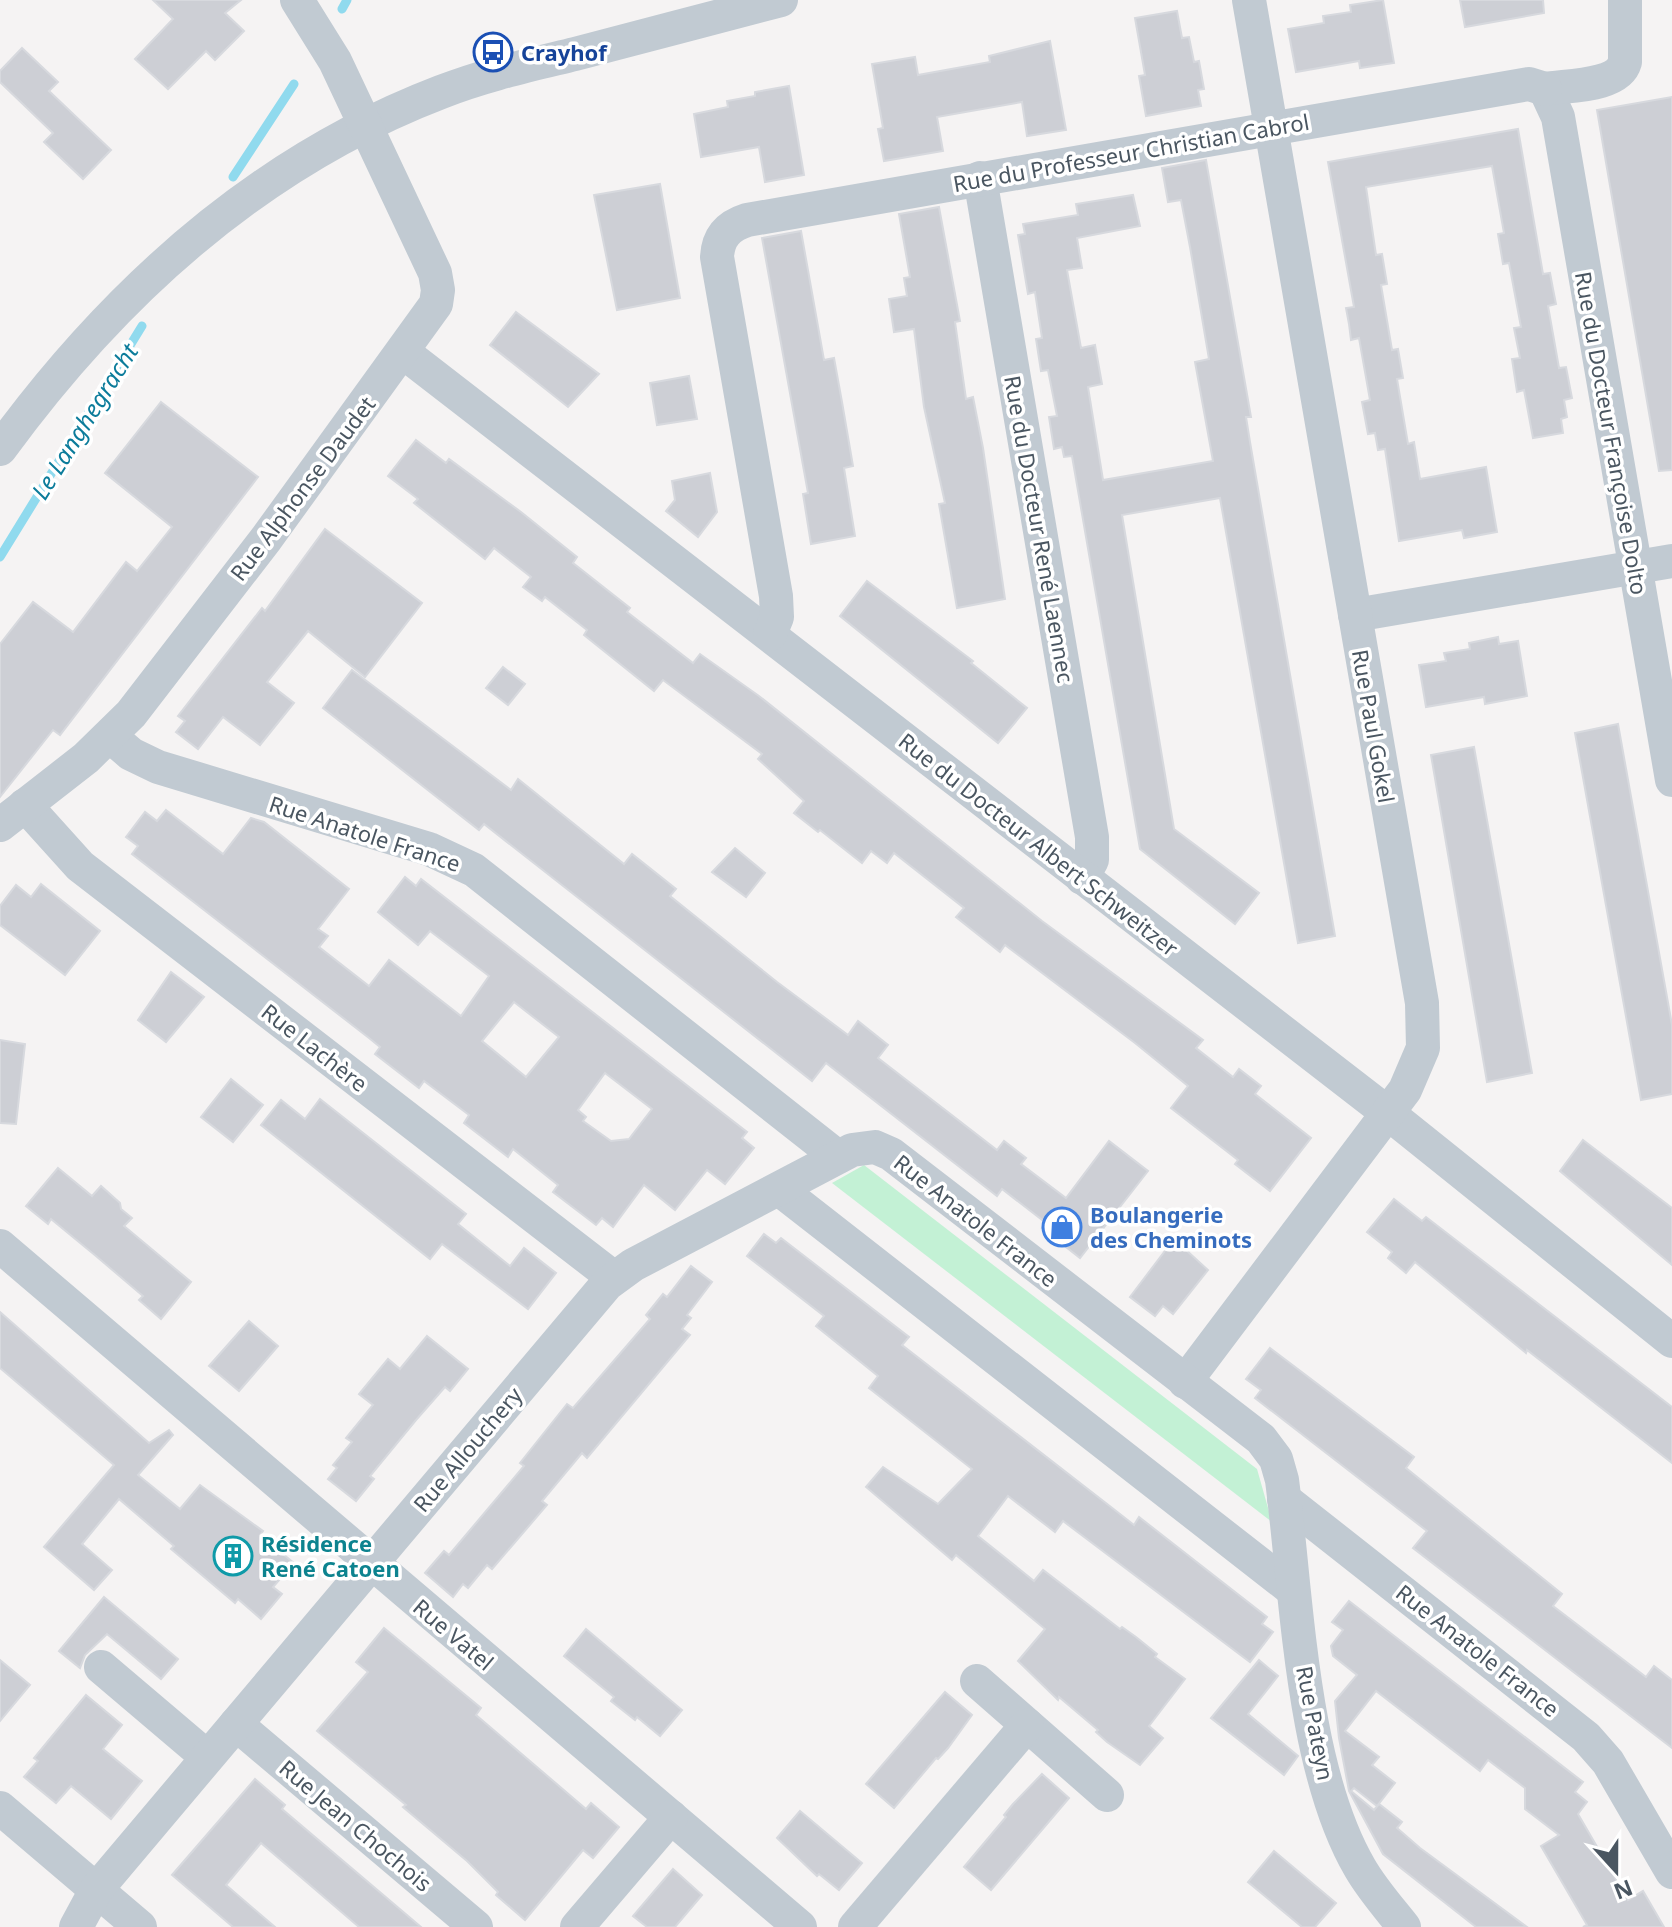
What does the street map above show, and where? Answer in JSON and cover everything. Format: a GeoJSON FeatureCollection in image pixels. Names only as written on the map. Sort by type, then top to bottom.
{"type":"FeatureCollection","features":[{"type":"Feature","properties":{"kind":"street","name":"Rue Alphonse Daudet"},"geometry":{"type":"LineString","coordinates":[[12,815],[110,736],[144,698],[432,312],[437,297],[437,281],[324,40],[297,0]]}},
{"type":"Feature","properties":{"kind":"street"},"geometry":{"type":"LineString","coordinates":[[0,449],[83,344],[178,250],[257,189],[365,125],[458,85],[781,0]]}},
{"type":"Feature","properties":{"kind":"street","name":"Rue Paul Gokel"},"geometry":{"type":"LineString","coordinates":[[1185,1382],[1389,1114],[1418,1064],[1423,1017],[1249,0]]}},
{"type":"Feature","properties":{"kind":"street","name":"Rue du Professeur Christian Cabrol"},"geometry":{"type":"LineString","coordinates":[[770,634],[778,607],[719,265],[721,238],[730,228],[747,220],[1271,127],[1529,84],[1545,89],[1607,80],[1622,71],[1625,62],[1625,0]]}},
{"type":"Feature","properties":{"kind":"street","name":"Rue du Docteur Françoise Dolto"},"geometry":{"type":"LineString","coordinates":[[1545,89],[1558,117],[1672,780]]}},
{"type":"Feature","properties":{"kind":"street","name":"Rue du Docteur René Laennec"},"geometry":{"type":"LineString","coordinates":[[980,178],[1092,837],[1092,860],[1082,878]]}},
{"type":"Feature","properties":{"kind":"street","name":"Rue du Docteur Albert Schweitzer"},"geometry":{"type":"LineString","coordinates":[[403,352],[1389,1114],[1672,1341]]}},
{"type":"Feature","properties":{"kind":"street"},"geometry":{"type":"LineString","coordinates":[[1355,615],[1672,561]]}},
{"type":"Feature","properties":{"kind":"street","name":"Rue Anatole France"},"geometry":{"type":"LineString","coordinates":[[110,736],[131,754],[158,767],[429,849],[474,870],[838,1157],[859,1147],[875,1147],[891,1154],[1268,1445],[1276,1459],[1284,1499],[1586,1737],[1608,1762],[1672,1872]]}},
{"type":"Feature","properties":{"kind":"street","name":"Rue Lachère"},"geometry":{"type":"LineString","coordinates":[[12,815],[614,1278]]}},
{"type":"Feature","properties":{"kind":"street","name":"Rue Allouchery"},"geometry":{"type":"LineString","coordinates":[[76,1927],[96,1890],[614,1278],[838,1157]]}},
{"type":"Feature","properties":{"kind":"street"},"geometry":{"type":"LineString","coordinates":[[779,1189],[1293,1590]]}},
{"type":"Feature","properties":{"kind":"street","name":"Rue Vatel"},"geometry":{"type":"LineString","coordinates":[[0,1246],[800,1927]]}},
{"type":"Feature","properties":{"kind":"street","name":"Rue Pateyn"},"geometry":{"type":"LineString","coordinates":[[1284,1499],[1293,1590],[1315,1733],[1333,1804],[1359,1867],[1404,1927]]}},
{"type":"Feature","properties":{"kind":"street"},"geometry":{"type":"LineString","coordinates":[[101,1667],[207,1757]]}},
{"type":"Feature","properties":{"kind":"street"},"geometry":{"type":"LineString","coordinates":[[977,1681],[1107,1795]]}},
{"type":"Feature","properties":{"kind":"street","name":"Rue Jean Chochois"},"geometry":{"type":"LineString","coordinates":[[236,1724],[476,1927]]}},
{"type":"Feature","properties":{"kind":"street"},"geometry":{"type":"LineString","coordinates":[[855,1927],[1027,1725]]}},
{"type":"Feature","properties":{"kind":"street"},"geometry":{"type":"LineString","coordinates":[[0,1808],[140,1927]]}},
{"type":"Feature","properties":{"kind":"street"},"geometry":{"type":"LineString","coordinates":[[577,1927],[671,1817]]}},
{"type":"Feature","properties":{"kind":"green space"},"geometry":{"type":"Polygon","coordinates":[[[864,1165],[1257,1469],[1272,1522],[832,1183],[864,1165]]]}},
{"type":"Feature","properties":{"kind":"building"},"geometry":{"type":"Polygon","coordinates":[[[153,0],[241,0],[225,13],[244,31],[215,60],[206,51],[168,89],[135,59],[173,19],[153,0]]]}},
{"type":"Feature","properties":{"kind":"building"},"geometry":{"type":"Polygon","coordinates":[[[1383,0],[1394,63],[1360,68],[1359,61],[1296,72],[1288,29],[1324,23],[1323,16],[1351,12],[1350,5],[1383,0]]]}},
{"type":"Feature","properties":{"kind":"building"},"geometry":{"type":"Polygon","coordinates":[[[1460,0],[1543,0],[1544,13],[1465,27],[1460,0]]]}},
{"type":"Feature","properties":{"kind":"building"},"geometry":{"type":"Polygon","coordinates":[[[1177,11],[1182,38],[1189,37],[1194,62],[1199,61],[1204,89],[1198,90],[1201,106],[1146,116],[1139,76],[1145,75],[1135,18],[1177,11]]]}},
{"type":"Feature","properties":{"kind":"building"},"geometry":{"type":"Polygon","coordinates":[[[1050,41],[1066,130],[1027,136],[1022,102],[937,117],[943,151],[884,161],[878,129],[883,128],[872,64],[915,57],[918,75],[990,62],[989,56],[1050,41]]]}},
{"type":"Feature","properties":{"kind":"building"},"geometry":{"type":"Polygon","coordinates":[[[22,48],[58,82],[49,91],[111,150],[83,179],[44,142],[53,133],[0,82],[0,71],[22,48]]]}},
{"type":"Feature","properties":{"kind":"building"},"geometry":{"type":"Polygon","coordinates":[[[789,86],[804,175],[765,182],[759,147],[701,157],[694,114],[728,107],[727,101],[755,96],[755,92],[789,86]]]}},
{"type":"Feature","properties":{"kind":"building"},"geometry":{"type":"Polygon","coordinates":[[[1672,97],[1672,470],[1659,471],[1597,110],[1672,97]]]}},
{"type":"Feature","properties":{"kind":"building"},"geometry":{"type":"Polygon","coordinates":[[[1518,129],[1543,274],[1550,273],[1556,304],[1548,306],[1559,368],[1566,367],[1572,398],[1564,400],[1567,417],[1561,419],[1563,433],[1533,438],[1524,390],[1517,392],[1512,359],[1520,358],[1514,328],[1521,327],[1509,263],[1503,264],[1498,234],[1504,233],[1492,166],[1366,187],[1376,255],[1382,254],[1387,284],[1381,285],[1392,350],[1398,349],[1403,378],[1397,379],[1408,444],[1414,442],[1420,479],[1486,467],[1497,532],[1464,538],[1462,530],[1399,541],[1385,449],[1378,450],[1375,433],[1368,434],[1362,402],[1370,400],[1359,338],[1351,340],[1346,308],[1354,307],[1328,162],[1518,129]]]}},
{"type":"Feature","properties":{"kind":"building"},"geometry":{"type":"Polygon","coordinates":[[[1206,160],[1251,417],[1246,417],[1250,442],[1335,936],[1298,943],[1220,498],[1122,515],[1174,829],[1259,893],[1235,924],[1140,849],[1072,456],[1064,457],[1062,447],[1054,449],[1049,417],[1057,416],[1048,370],[1041,371],[1036,339],[1042,338],[1035,292],[1028,294],[1018,235],[1025,234],[1023,224],[1078,215],[1076,204],[1133,195],[1140,226],[1077,238],[1082,268],[1067,270],[1081,348],[1095,345],[1102,384],[1088,387],[1103,480],[1213,461],[1195,362],[1209,359],[1190,247],[1181,200],[1168,202],[1162,168],[1206,160]]]}},
{"type":"Feature","properties":{"kind":"building"},"geometry":{"type":"Polygon","coordinates":[[[660,184],[680,298],[617,310],[594,195],[660,184]]]}},
{"type":"Feature","properties":{"kind":"building"},"geometry":{"type":"Polygon","coordinates":[[[939,207],[960,321],[955,322],[966,399],[973,397],[983,448],[1005,599],[957,608],[939,504],[945,503],[924,407],[914,329],[894,332],[889,299],[907,296],[904,278],[910,277],[899,214],[939,207]]]}},
{"type":"Feature","properties":{"kind":"building"},"geometry":{"type":"Polygon","coordinates":[[[801,231],[824,360],[834,358],[853,466],[844,468],[855,536],[811,544],[803,494],[808,493],[762,238],[801,231]]]}},
{"type":"Feature","properties":{"kind":"building"},"geometry":{"type":"Polygon","coordinates":[[[516,312],[599,374],[568,407],[490,345],[516,312]]]}},
{"type":"Feature","properties":{"kind":"building"},"geometry":{"type":"Polygon","coordinates":[[[689,376],[697,419],[657,425],[650,383],[689,376]]]}},
{"type":"Feature","properties":{"kind":"building"},"geometry":{"type":"Polygon","coordinates":[[[161,402],[258,477],[60,735],[53,730],[0,797],[0,644],[33,602],[73,632],[126,562],[137,571],[172,527],[105,473],[161,402]]]}},
{"type":"Feature","properties":{"kind":"building"},"geometry":{"type":"Polygon","coordinates":[[[416,440],[446,463],[449,459],[577,557],[573,563],[630,608],[627,612],[693,663],[700,654],[759,696],[1042,921],[1203,1040],[1196,1048],[1233,1077],[1239,1069],[1261,1086],[1255,1094],[1311,1138],[1270,1191],[1235,1164],[1238,1160],[1171,1108],[1188,1086],[1135,1043],[1005,945],[1000,952],[956,917],[964,908],[894,853],[887,863],[871,851],[862,863],[820,830],[818,832],[794,813],[804,801],[758,759],[762,754],[663,680],[654,691],[584,635],[587,630],[545,597],[542,601],[523,587],[531,577],[494,548],[485,559],[414,503],[418,499],[388,476],[416,440]]]}},
{"type":"Feature","properties":{"kind":"building"},"geometry":{"type":"Polygon","coordinates":[[[710,473],[717,512],[698,537],[666,511],[675,500],[672,481],[710,473]]]}},
{"type":"Feature","properties":{"kind":"building"},"geometry":{"type":"Polygon","coordinates":[[[325,529],[422,603],[365,677],[308,631],[267,682],[294,703],[260,745],[223,717],[198,749],[176,732],[185,721],[178,716],[262,608],[265,611],[325,529]]]}},
{"type":"Feature","properties":{"kind":"building"},"geometry":{"type":"Polygon","coordinates":[[[867,581],[973,661],[971,663],[1027,708],[998,743],[840,616],[867,581]]]}},
{"type":"Feature","properties":{"kind":"building"},"geometry":{"type":"Polygon","coordinates":[[[1498,637],[1499,644],[1518,641],[1527,696],[1485,704],[1484,697],[1426,707],[1419,665],[1446,661],[1444,653],[1470,649],[1469,643],[1498,637]]]}},
{"type":"Feature","properties":{"kind":"building"},"geometry":{"type":"Polygon","coordinates":[[[503,667],[525,684],[508,705],[486,688],[503,667]]]}},
{"type":"Feature","properties":{"kind":"building"},"geometry":{"type":"Polygon","coordinates":[[[352,670],[511,790],[518,779],[624,864],[632,854],[676,889],[670,896],[848,1035],[858,1021],[888,1045],[878,1058],[997,1150],[1004,1141],[1026,1158],[1021,1164],[1066,1198],[1109,1141],[1148,1171],[1080,1258],[1042,1228],[1046,1223],[1002,1189],[997,1196],[826,1063],[812,1081],[484,824],[479,830],[323,708],[352,670]]]}},
{"type":"Feature","properties":{"kind":"building"},"geometry":{"type":"Polygon","coordinates":[[[1618,724],[1672,1025],[1672,1094],[1641,1100],[1575,733],[1618,724]]]}},
{"type":"Feature","properties":{"kind":"building"},"geometry":{"type":"Polygon","coordinates":[[[1474,747],[1532,1073],[1487,1082],[1431,755],[1474,747]]]}},
{"type":"Feature","properties":{"kind":"building"},"geometry":{"type":"Polygon","coordinates":[[[166,810],[223,854],[251,818],[264,822],[349,889],[318,929],[328,936],[319,947],[369,986],[389,960],[461,1016],[489,976],[430,931],[418,945],[378,912],[405,877],[416,886],[421,879],[747,1132],[742,1138],[754,1148],[725,1184],[707,1170],[675,1210],[644,1185],[613,1227],[602,1218],[596,1225],[553,1192],[558,1185],[513,1149],[508,1157],[464,1123],[469,1115],[424,1081],[419,1088],[375,1054],[380,1047],[132,854],[138,846],[126,837],[145,812],[157,821],[166,810]],[[514,1002],[482,1041],[526,1077],[559,1037],[514,1002]],[[605,1073],[578,1110],[586,1117],[583,1121],[611,1141],[629,1139],[652,1109],[605,1073]]]}},
{"type":"Feature","properties":{"kind":"building"},"geometry":{"type":"Polygon","coordinates":[[[735,848],[765,873],[746,897],[712,872],[735,848]]]}},
{"type":"Feature","properties":{"kind":"building"},"geometry":{"type":"Polygon","coordinates":[[[41,884],[100,931],[65,975],[0,925],[0,906],[16,885],[31,897],[41,884]]]}},
{"type":"Feature","properties":{"kind":"building"},"geometry":{"type":"Polygon","coordinates":[[[171,972],[204,997],[166,1042],[138,1020],[171,972]]]}},
{"type":"Feature","properties":{"kind":"building"},"geometry":{"type":"Polygon","coordinates":[[[0,1040],[25,1044],[16,1124],[0,1123],[0,1040]]]}},
{"type":"Feature","properties":{"kind":"building"},"geometry":{"type":"Polygon","coordinates":[[[231,1079],[263,1105],[233,1142],[201,1117],[231,1079]]]}},
{"type":"Feature","properties":{"kind":"building"},"geometry":{"type":"Polygon","coordinates":[[[320,1099],[466,1214],[458,1224],[510,1266],[524,1248],[556,1273],[528,1309],[442,1244],[430,1259],[261,1125],[281,1100],[305,1119],[320,1099]]]}},
{"type":"Feature","properties":{"kind":"building"},"geometry":{"type":"Polygon","coordinates":[[[1583,1140],[1672,1208],[1672,1265],[1560,1171],[1583,1140]]]}},
{"type":"Feature","properties":{"kind":"building"},"geometry":{"type":"Polygon","coordinates":[[[58,1168],[92,1196],[101,1186],[132,1218],[124,1226],[191,1282],[161,1319],[139,1300],[143,1296],[96,1256],[51,1219],[48,1224],[26,1206],[58,1168]]]}},
{"type":"Feature","properties":{"kind":"building"},"geometry":{"type":"Polygon","coordinates":[[[1394,1199],[1422,1221],[1426,1217],[1672,1407],[1672,1463],[1527,1350],[1526,1353],[1415,1262],[1406,1273],[1388,1258],[1392,1252],[1367,1232],[1394,1199]]]}},
{"type":"Feature","properties":{"kind":"building"},"geometry":{"type":"Polygon","coordinates":[[[764,1234],[776,1243],[781,1238],[909,1337],[902,1345],[1134,1525],[1139,1517],[1267,1617],[1262,1624],[1273,1632],[1250,1662],[1063,1521],[1055,1532],[1008,1496],[978,1536],[1034,1581],[1043,1570],[1120,1629],[1122,1627],[1136,1637],[1157,1654],[1155,1657],[1185,1679],[1149,1726],[1163,1738],[1140,1765],[1107,1742],[1096,1732],[1098,1730],[1059,1697],[1058,1700],[1018,1661],[1045,1629],[956,1555],[952,1560],[866,1487],[883,1467],[938,1504],[972,1469],[869,1388],[878,1376],[816,1326],[824,1316],[747,1256],[764,1234]]]}},
{"type":"Feature","properties":{"kind":"building"},"geometry":{"type":"Polygon","coordinates":[[[1174,1239],[1208,1270],[1173,1314],[1163,1306],[1155,1316],[1130,1297],[1174,1239]]]}},
{"type":"Feature","properties":{"kind":"building"},"geometry":{"type":"Polygon","coordinates":[[[691,1266],[712,1282],[687,1315],[691,1318],[682,1329],[690,1335],[587,1458],[582,1453],[542,1501],[547,1505],[492,1569],[487,1565],[468,1588],[463,1584],[453,1597],[425,1573],[444,1551],[449,1555],[524,1466],[520,1463],[567,1404],[573,1408],[650,1319],[646,1315],[663,1294],[667,1297],[691,1266]]]}},
{"type":"Feature","properties":{"kind":"building"},"geometry":{"type":"Polygon","coordinates":[[[0,1312],[149,1443],[169,1430],[173,1435],[138,1475],[180,1509],[200,1485],[263,1531],[260,1535],[294,1563],[273,1587],[282,1594],[261,1619],[238,1599],[235,1603],[171,1549],[174,1546],[119,1499],[82,1544],[112,1570],[94,1590],[44,1547],[114,1465],[0,1368],[0,1312]]]}},
{"type":"Feature","properties":{"kind":"building"},"geometry":{"type":"Polygon","coordinates":[[[249,1321],[278,1346],[239,1391],[209,1366],[249,1321]]]}},
{"type":"Feature","properties":{"kind":"building"},"geometry":{"type":"Polygon","coordinates":[[[427,1336],[468,1369],[450,1391],[445,1387],[416,1420],[370,1476],[374,1479],[356,1501],[328,1479],[337,1468],[333,1465],[352,1442],[346,1438],[373,1405],[359,1394],[388,1359],[400,1369],[427,1336]]]}},
{"type":"Feature","properties":{"kind":"building"},"geometry":{"type":"Polygon","coordinates":[[[1270,1348],[1414,1457],[1406,1468],[1562,1594],[1553,1606],[1646,1677],[1654,1666],[1672,1680],[1672,1748],[1413,1548],[1427,1531],[1255,1398],[1261,1390],[1246,1379],[1270,1348]]]}},
{"type":"Feature","properties":{"kind":"building"},"geometry":{"type":"Polygon","coordinates":[[[104,1597],[178,1659],[161,1679],[107,1634],[85,1655],[80,1668],[59,1651],[104,1597]]]}},
{"type":"Feature","properties":{"kind":"building"},"geometry":{"type":"Polygon","coordinates":[[[1349,1601],[1583,1782],[1575,1792],[1587,1802],[1578,1814],[1628,1900],[1643,1891],[1664,1927],[1583,1927],[1587,1925],[1541,1846],[1559,1835],[1525,1809],[1525,1788],[1488,1760],[1480,1771],[1376,1691],[1345,1731],[1379,1757],[1372,1765],[1395,1783],[1377,1806],[1354,1788],[1351,1791],[1374,1810],[1379,1804],[1402,1822],[1397,1828],[1420,1848],[1527,1927],[1476,1927],[1383,1854],[1349,1791],[1339,1738],[1335,1701],[1357,1675],[1333,1656],[1331,1646],[1343,1630],[1332,1622],[1349,1601]]]}},
{"type":"Feature","properties":{"kind":"building"},"geometry":{"type":"Polygon","coordinates":[[[384,1628],[481,1708],[476,1715],[586,1809],[591,1803],[619,1827],[593,1858],[583,1850],[525,1920],[496,1895],[498,1892],[467,1861],[403,1807],[406,1805],[317,1731],[368,1672],[356,1662],[384,1628]]]}},
{"type":"Feature","properties":{"kind":"building"},"geometry":{"type":"Polygon","coordinates":[[[586,1629],[682,1710],[660,1736],[611,1701],[614,1697],[564,1656],[586,1629]]]}},
{"type":"Feature","properties":{"kind":"building"},"geometry":{"type":"Polygon","coordinates":[[[0,1660],[30,1685],[0,1721],[0,1660]]]}},
{"type":"Feature","properties":{"kind":"building"},"geometry":{"type":"Polygon","coordinates":[[[1259,1660],[1278,1676],[1248,1714],[1298,1756],[1284,1775],[1211,1718],[1259,1660]]]}},
{"type":"Feature","properties":{"kind":"building"},"geometry":{"type":"Polygon","coordinates":[[[945,1692],[972,1715],[948,1748],[894,1808],[866,1784],[945,1692]]]}},
{"type":"Feature","properties":{"kind":"building"},"geometry":{"type":"Polygon","coordinates":[[[86,1695],[122,1725],[103,1749],[142,1781],[111,1819],[71,1786],[56,1803],[24,1777],[38,1761],[34,1758],[86,1695]]]}},
{"type":"Feature","properties":{"kind":"building"},"geometry":{"type":"Polygon","coordinates":[[[1042,1774],[1069,1798],[991,1890],[964,1867],[1006,1817],[1004,1815],[1013,1804],[1042,1774]]]}},
{"type":"Feature","properties":{"kind":"building"},"geometry":{"type":"Polygon","coordinates":[[[255,1779],[285,1805],[282,1809],[421,1927],[359,1927],[261,1843],[226,1885],[275,1927],[233,1927],[172,1875],[255,1779]]]}},
{"type":"Feature","properties":{"kind":"building"},"geometry":{"type":"Polygon","coordinates":[[[800,1811],[862,1863],[839,1890],[819,1874],[817,1876],[777,1838],[800,1811]]]}},
{"type":"Feature","properties":{"kind":"building"},"geometry":{"type":"Polygon","coordinates":[[[1274,1851],[1336,1903],[1315,1927],[1302,1927],[1248,1882],[1274,1851]]]}},
{"type":"Feature","properties":{"kind":"building"},"geometry":{"type":"Polygon","coordinates":[[[673,1869],[702,1895],[675,1927],[647,1927],[633,1916],[673,1869]]]}},
{"type":"Feature","properties":{"kind":"waterway","name":"Le Langhegracht"},"geometry":{"type":"LineString","coordinates":[[342,9],[347,0]]}},
{"type":"Feature","properties":{"kind":"waterway","name":"Le Langhegracht"},"geometry":{"type":"LineString","coordinates":[[233,177],[294,84]]}},
{"type":"Feature","properties":{"kind":"waterway","name":"Le Langhegracht"},"geometry":{"type":"LineString","coordinates":[[0,557],[142,326]]}},
{"type":"Feature","properties":{"kind":"place","name":"Crayhof"},"geometry":{"type":"Point","coordinates":[493,52]}},
{"type":"Feature","properties":{"kind":"place","name":"Boulangerie des Cheminots"},"geometry":{"type":"Point","coordinates":[1062,1227]}},
{"type":"Feature","properties":{"kind":"place","name":"Résidence René Catoen"},"geometry":{"type":"Point","coordinates":[233,1556]}}]}
